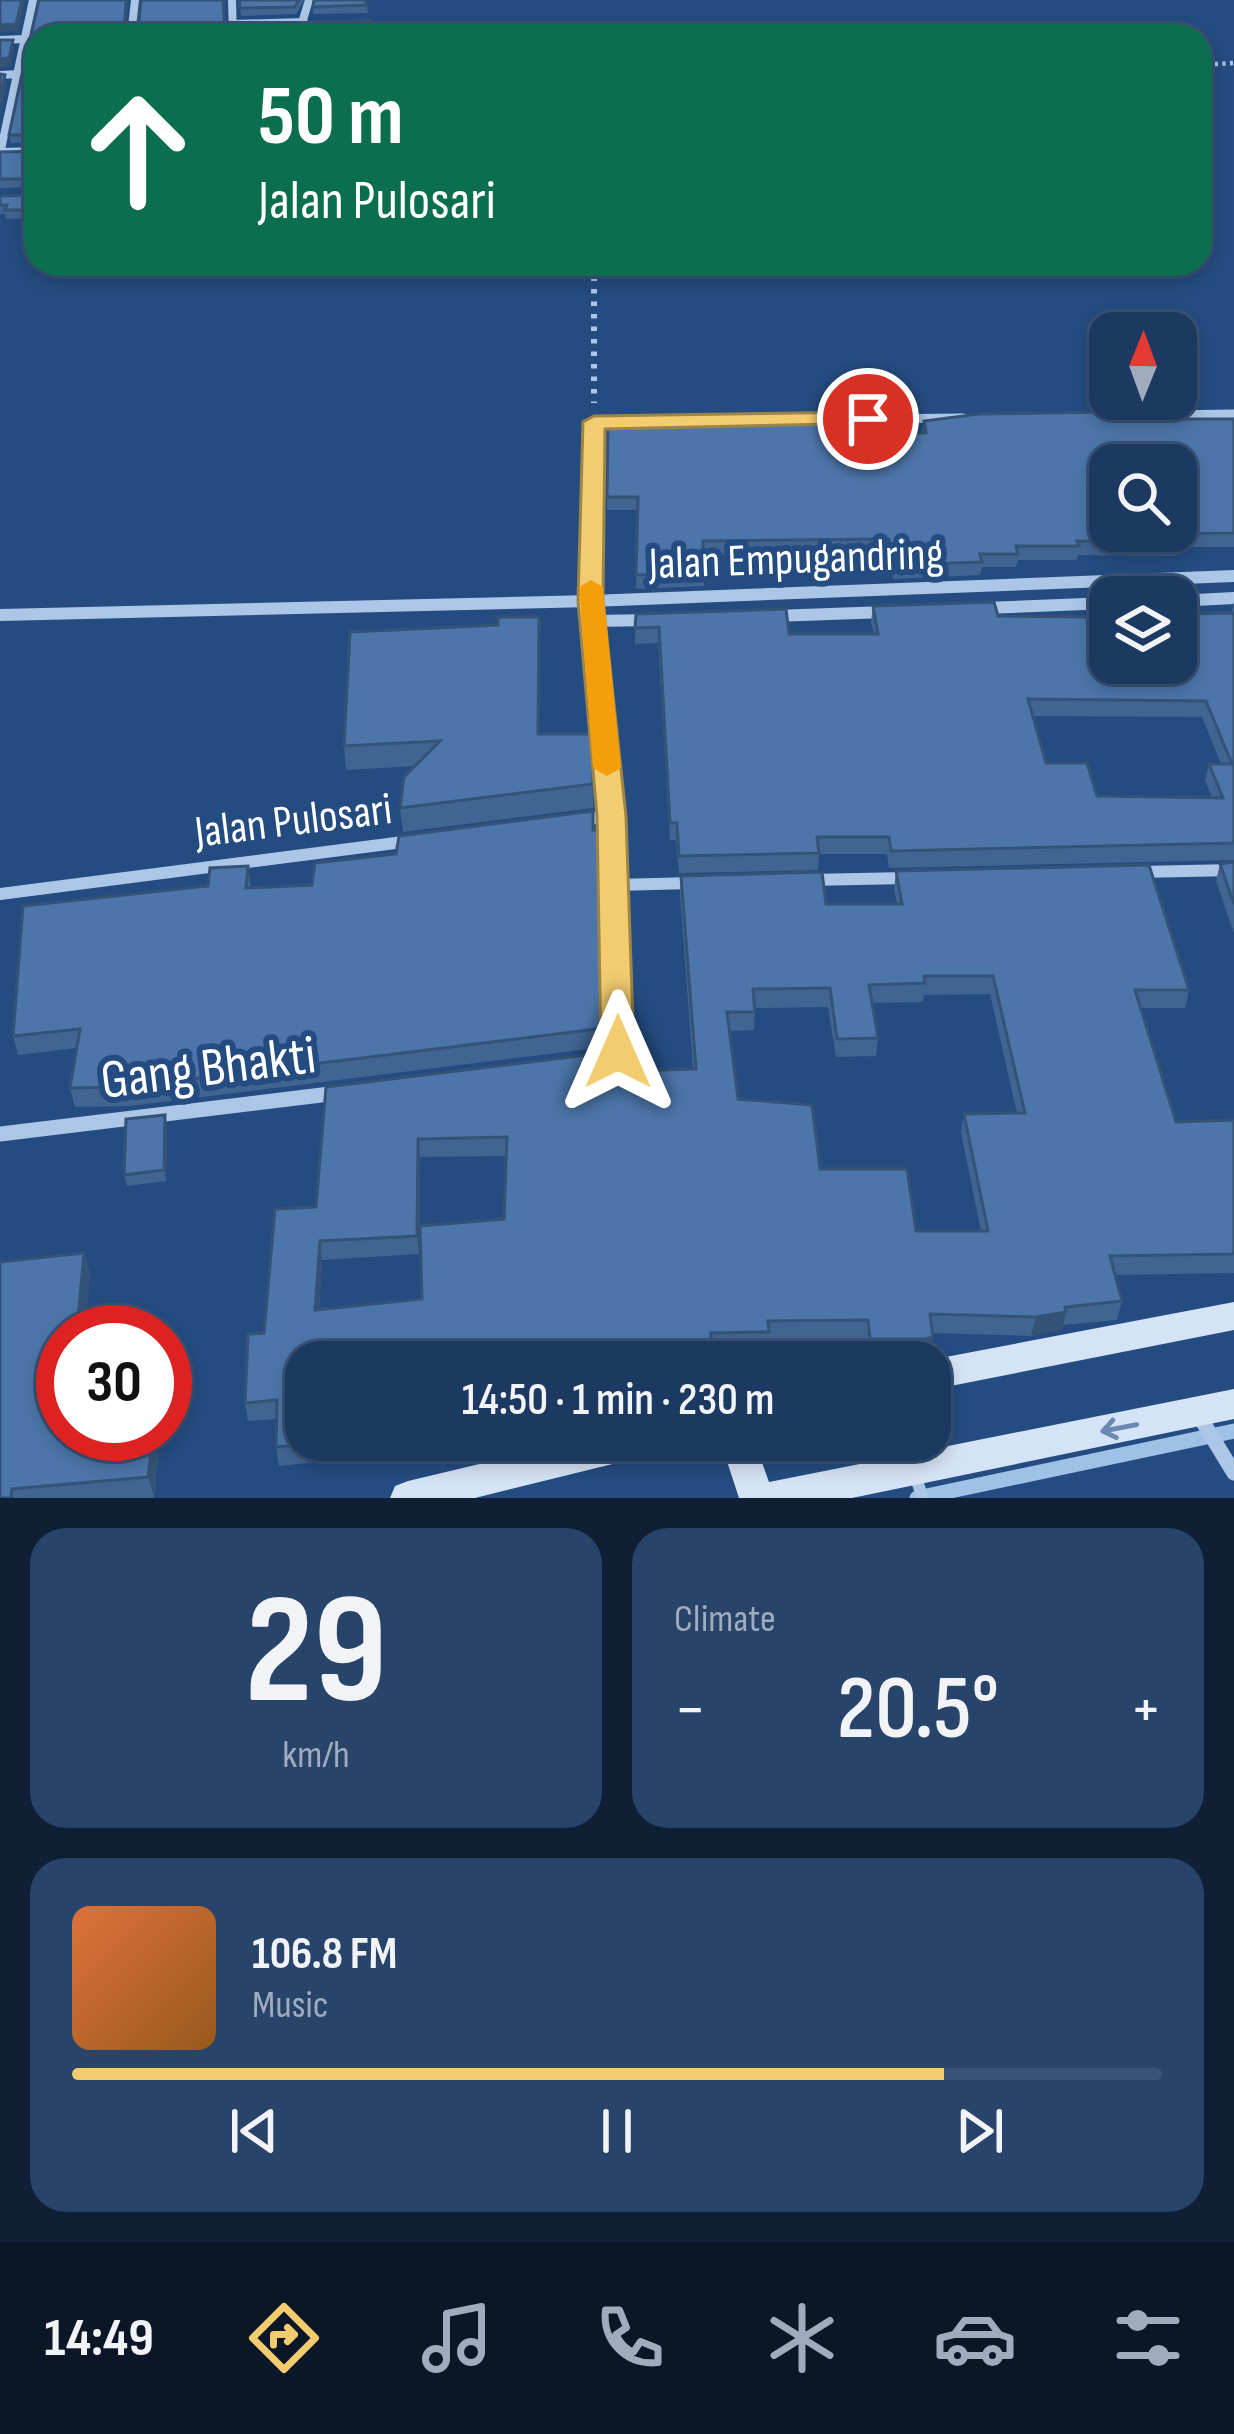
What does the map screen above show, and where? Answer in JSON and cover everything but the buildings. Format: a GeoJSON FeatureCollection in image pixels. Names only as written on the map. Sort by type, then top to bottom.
{"type":"FeatureCollection","features":[{"type":"Feature","properties":{"kind":"main road"},"geometry":{"type":"LineString","coordinates":[[951,1371],[1234,1316]]}},
{"type":"Feature","properties":{"kind":"main road"},"geometry":{"type":"LineString","coordinates":[[772,1498],[1234,1404]]}},
{"type":"Feature","properties":{"kind":"main road"},"geometry":{"type":"LineString","coordinates":[[408,1498],[559,1461]]}},
{"type":"Feature","properties":{"kind":"main road"},"geometry":{"type":"LineString","coordinates":[[744,1461],[757,1498]]}},
{"type":"Feature","properties":{"kind":"street"},"geometry":{"type":"LineString","coordinates":[[232,0],[233,24],[324,22]]}},
{"type":"Feature","properties":{"kind":"street"},"geometry":{"type":"LineString","coordinates":[[302,22],[309,0]]}},
{"type":"Feature","properties":{"kind":"street"},"geometry":{"type":"LineString","coordinates":[[0,153],[24,45]]}},
{"type":"Feature","properties":{"kind":"street"},"geometry":{"type":"LineString","coordinates":[[0,75],[24,74]]}},
{"type":"Feature","properties":{"kind":"street"},"geometry":{"type":"LineString","coordinates":[[1197,414],[1234,414]]}},
{"type":"Feature","properties":{"kind":"street"},"geometry":{"type":"LineString","coordinates":[[601,1061],[613,1058],[620,1045],[612,816],[592,612],[594,422],[973,418]]}},
{"type":"Feature","properties":{"kind":"street","name":"Jalan Empugandring"},"geometry":{"type":"LineString","coordinates":[[0,615],[592,612],[1234,576]]}},
{"type":"Feature","properties":{"kind":"street"},"geometry":{"type":"LineString","coordinates":[[1197,600],[1234,598]]}},
{"type":"Feature","properties":{"kind":"street"},"geometry":{"type":"LineString","coordinates":[[960,609],[1089,604]]}},
{"type":"Feature","properties":{"kind":"street"},"geometry":{"type":"LineString","coordinates":[[592,612],[662,619]]}},
{"type":"Feature","properties":{"kind":"street"},"geometry":{"type":"LineString","coordinates":[[754,616],[892,612]]}},
{"type":"Feature","properties":{"kind":"street"},"geometry":{"type":"LineString","coordinates":[[565,822],[612,816]]}},
{"type":"Feature","properties":{"kind":"street","name":"Jalan Pulosari"},"geometry":{"type":"LineString","coordinates":[[0,894],[423,839]]}},
{"type":"Feature","properties":{"kind":"street"},"geometry":{"type":"LineString","coordinates":[[1115,873],[1234,870]]}},
{"type":"Feature","properties":{"kind":"street"},"geometry":{"type":"LineString","coordinates":[[782,881],[924,878]]}},
{"type":"Feature","properties":{"kind":"street"},"geometry":{"type":"LineString","coordinates":[[615,885],[710,883]]}},
{"type":"Feature","properties":{"kind":"street","name":"Gang Bhakti"},"geometry":{"type":"LineString","coordinates":[[0,1134],[347,1092]]}},
{"type":"Feature","properties":{"kind":"street"},"geometry":{"type":"LineString","coordinates":[[1197,1413],[1234,1473]]}},
{"type":"Feature","properties":{"kind":"path"},"geometry":{"type":"LineString","coordinates":[[594,276],[594,422]]}},
{"type":"Feature","properties":{"kind":"waterway"},"geometry":{"type":"LineString","coordinates":[[917,1498],[1234,1431]]}},
{"type":"Feature","properties":{"kind":"slow traffic"},"geometry":{"type":"LineString","coordinates":[[591,587],[607,768]]}},
{"type":"Feature","properties":{"kind":"route"},"geometry":{"type":"LineString","coordinates":[[618,1052],[612,816],[591,601],[594,422],[868,419]]}}]}
